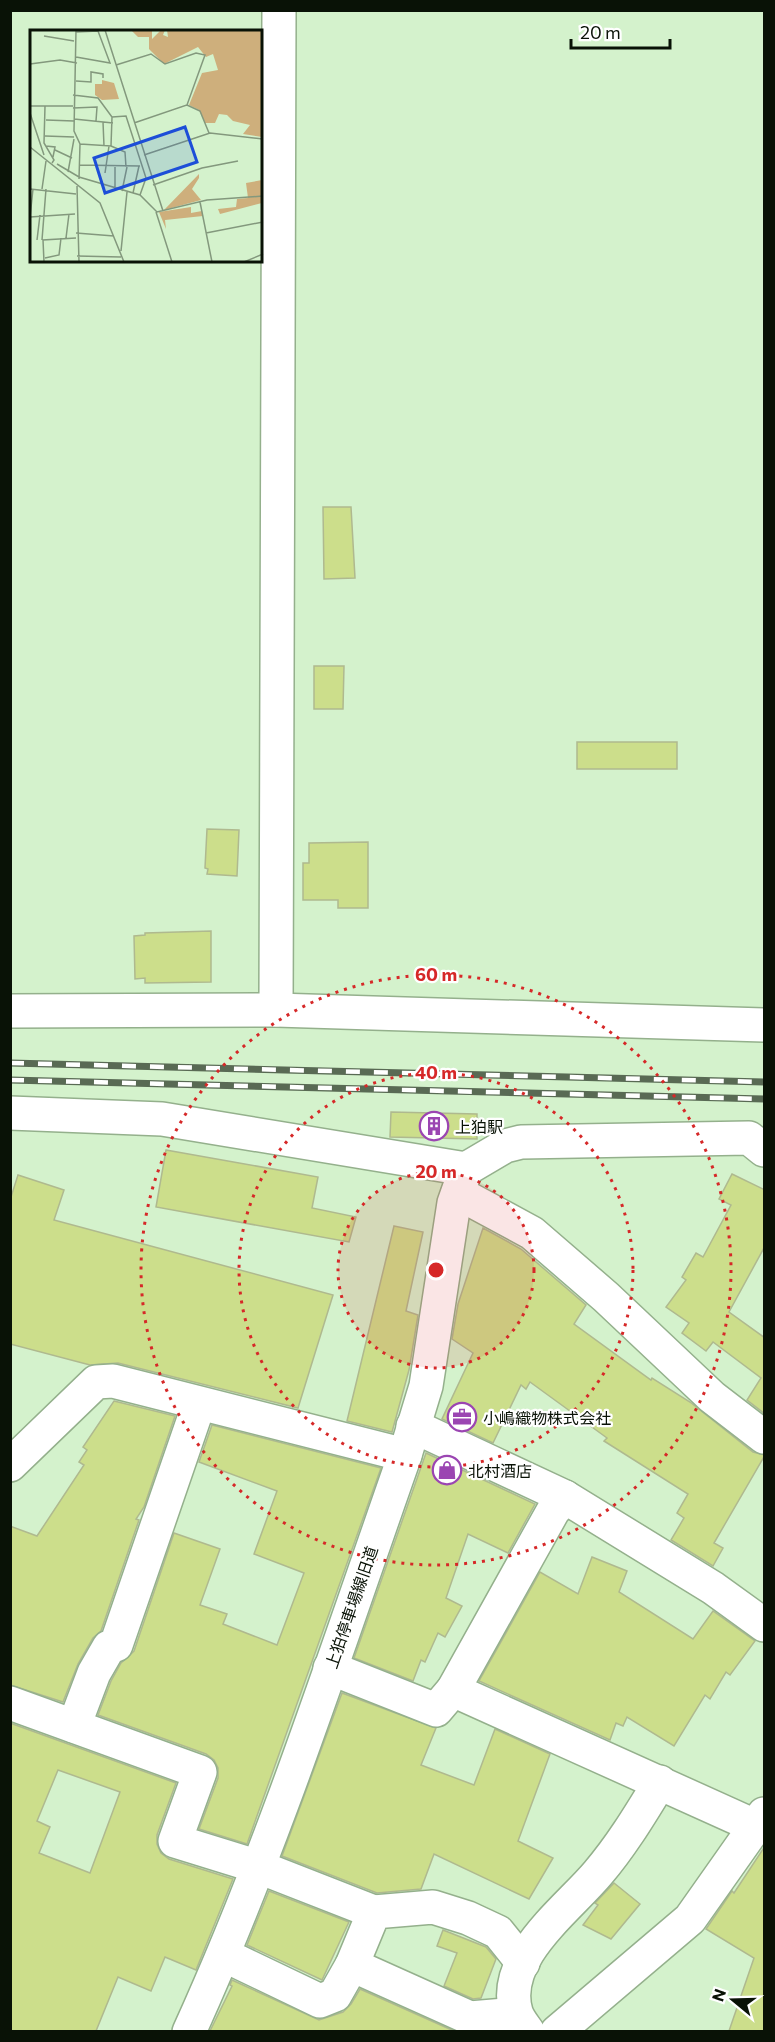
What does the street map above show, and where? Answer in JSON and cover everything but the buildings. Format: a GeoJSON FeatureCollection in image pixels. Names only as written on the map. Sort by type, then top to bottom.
{"type":"FeatureCollection","features":[{"type":"Feature","properties":{"kind":"street"},"geometry":{"type":"LineString","coordinates":[[276,1010],[279,10]]}},
{"type":"Feature","properties":{"kind":"street"},"geometry":{"type":"LineString","coordinates":[[10,1011],[276,1010],[765,1025]]}},
{"type":"Feature","properties":{"kind":"street"},"geometry":{"type":"LineString","coordinates":[[10,1113],[162,1119],[462,1181],[532,1233],[606,1297],[712,1397],[765,1437]]}},
{"type":"Feature","properties":{"kind":"street"},"geometry":{"type":"LineString","coordinates":[[462,1181],[505,1146],[521,1142],[749,1138],[765,1150]]}},
{"type":"Feature","properties":{"kind":"street","name":"上狛停車場線旧道"},"geometry":{"type":"LineString","coordinates":[[189,2031],[224,1955],[259,1867],[409,1441],[426,1386],[454,1203],[462,1181]]}},
{"type":"Feature","properties":{"kind":"street"},"geometry":{"type":"LineString","coordinates":[[10,1466],[96,1382],[113,1381],[199,1404],[409,1441],[565,1497],[713,1588],[765,1625]]}},
{"type":"Feature","properties":{"kind":"street"},"geometry":{"type":"LineString","coordinates":[[74,1726],[94,1673],[109,1647],[116,1645],[199,1404]]}},
{"type":"Feature","properties":{"kind":"street"},"geometry":{"type":"LineString","coordinates":[[330,1668],[436,1710],[453,1690],[553,1511],[565,1497]]}},
{"type":"Feature","properties":{"kind":"street"},"geometry":{"type":"LineString","coordinates":[[453,1690],[660,1782],[761,1820],[690,1919],[556,2031]]}},
{"type":"Feature","properties":{"kind":"street"},"geometry":{"type":"LineString","coordinates":[[10,1702],[201,1772],[175,1841],[259,1867],[374,1912],[433,1907],[468,1918],[498,1932],[523,1963]]}},
{"type":"Feature","properties":{"kind":"street"},"geometry":{"type":"LineString","coordinates":[[352,1965],[470,2018],[522,2023],[513,1989],[527,1950],[598,1873],[630,1830],[660,1782]]}},
{"type":"Feature","properties":{"kind":"street"},"geometry":{"type":"LineString","coordinates":[[224,1955],[320,2001],[335,1995],[352,1965],[374,1912]]}},
{"type":"Feature","properties":{"kind":"railway"},"geometry":{"type":"LineString","coordinates":[[10,1063],[764,1082]]}},
{"type":"Feature","properties":{"kind":"railway"},"geometry":{"type":"LineString","coordinates":[[10,1080],[764,1099]]}},
{"type":"Feature","properties":{"kind":"place","name":"上狛駅"},"geometry":{"type":"Point","coordinates":[434,1126]}},
{"type":"Feature","properties":{"kind":"place","name":"小嶋織物株式会社"},"geometry":{"type":"Point","coordinates":[462,1417]}},
{"type":"Feature","properties":{"kind":"place","name":"北村酒店"},"geometry":{"type":"Point","coordinates":[447,1470]}}]}
